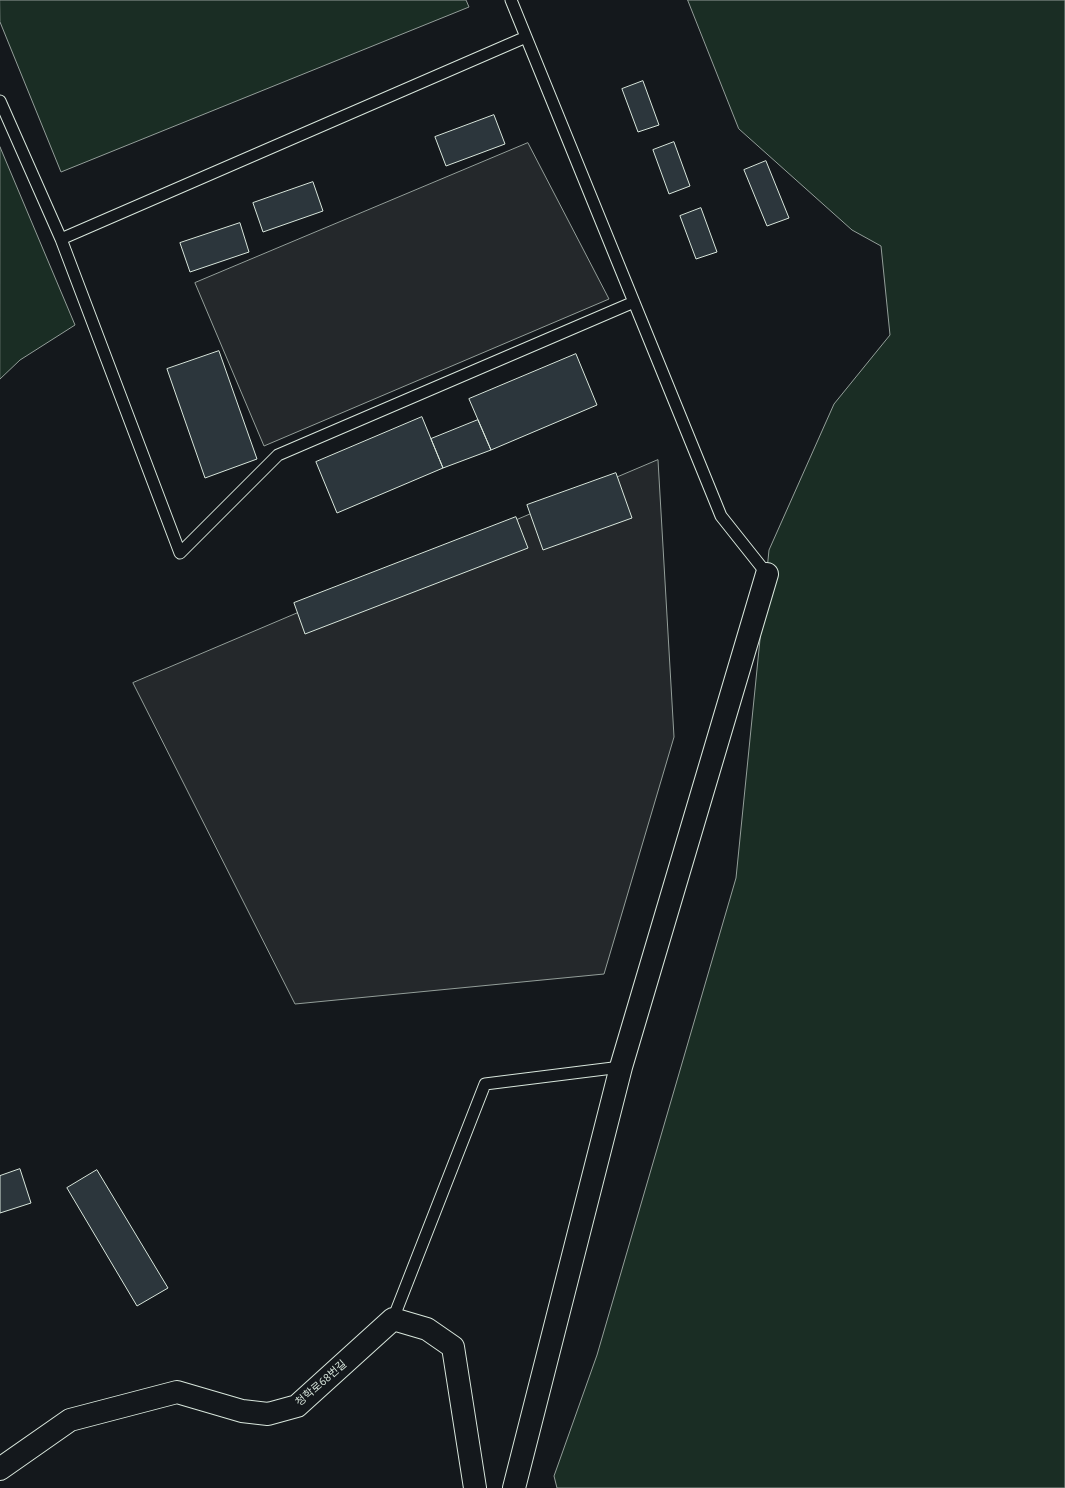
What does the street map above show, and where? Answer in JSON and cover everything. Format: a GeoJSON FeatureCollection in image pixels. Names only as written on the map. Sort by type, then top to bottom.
{"type":"FeatureCollection","features":[{"type":"Feature","properties":{"kind":"street"},"geometry":{"type":"LineString","coordinates":[[514,1488],[621,1067],[767,574]]}},
{"type":"Feature","properties":{"kind":"street"},"geometry":{"type":"LineString","coordinates":[[393,1319],[427,1328],[453,1347],[475,1488]]}},
{"type":"Feature","properties":{"kind":"street","name":"청학로68번길"},"geometry":{"type":"LineString","coordinates":[[0,1469],[70,1420],[177,1392],[242,1411],[268,1414],[297,1406],[393,1319]]}},
{"type":"Feature","properties":{"kind":"lane"},"geometry":{"type":"LineString","coordinates":[[511,0],[721,516],[767,574]]}},
{"type":"Feature","properties":{"kind":"lane"},"geometry":{"type":"LineString","coordinates":[[61,239],[526,37]]}},
{"type":"Feature","properties":{"kind":"lane"},"geometry":{"type":"LineString","coordinates":[[0,101],[61,239],[180,553],[278,455],[634,302]]}},
{"type":"Feature","properties":{"kind":"lane"},"geometry":{"type":"LineString","coordinates":[[393,1319],[438,1209],[485,1084],[621,1067]]}},
{"type":"Feature","properties":{"kind":"green space"},"geometry":{"type":"Polygon","coordinates":[[[0,0],[466,0],[469,7],[61,172],[0,22],[0,0]]]}},
{"type":"Feature","properties":{"kind":"green space"},"geometry":{"type":"Polygon","coordinates":[[[688,0],[1065,0],[1065,1488],[557,1488],[554,1476],[597,1355],[736,878],[769,550],[834,404],[890,335],[881,246],[852,230],[739,129],[688,0]]]}},
{"type":"Feature","properties":{"kind":"green space"},"geometry":{"type":"Polygon","coordinates":[[[0,147],[75,325],[20,360],[0,379],[0,147]]]}},
{"type":"Feature","properties":{"kind":"shaded area"},"geometry":{"type":"Polygon","coordinates":[[[528,143],[609,299],[264,446],[195,283],[528,143]]]}},
{"type":"Feature","properties":{"kind":"shaded area"},"geometry":{"type":"Polygon","coordinates":[[[658,460],[674,737],[604,974],[295,1004],[133,683],[658,460]]]}},
{"type":"Feature","properties":{"kind":"building"},"geometry":{"type":"Polygon","coordinates":[[[643,81],[659,125],[638,132],[622,89],[643,81]]]}},
{"type":"Feature","properties":{"kind":"building"},"geometry":{"type":"Polygon","coordinates":[[[494,115],[505,144],[446,166],[435,137],[494,115]]]}},
{"type":"Feature","properties":{"kind":"building"},"geometry":{"type":"Polygon","coordinates":[[[674,142],[690,186],[669,194],[653,150],[674,142]]]}},
{"type":"Feature","properties":{"kind":"building"},"geometry":{"type":"Polygon","coordinates":[[[766,161],[789,218],[767,226],[744,170],[766,161]]]}},
{"type":"Feature","properties":{"kind":"building"},"geometry":{"type":"Polygon","coordinates":[[[313,182],[323,211],[263,232],[253,203],[313,182]]]}},
{"type":"Feature","properties":{"kind":"building"},"geometry":{"type":"Polygon","coordinates":[[[701,208],[717,252],[696,259],[680,216],[701,208]]]}},
{"type":"Feature","properties":{"kind":"building"},"geometry":{"type":"Polygon","coordinates":[[[240,223],[249,252],[190,272],[180,243],[240,223]]]}},
{"type":"Feature","properties":{"kind":"building"},"geometry":{"type":"Polygon","coordinates":[[[219,351],[257,459],[205,478],[167,369],[219,351]]]}},
{"type":"Feature","properties":{"kind":"building"},"geometry":{"type":"Polygon","coordinates":[[[576,354],[597,405],[491,450],[469,399],[576,354]]]}},
{"type":"Feature","properties":{"kind":"building"},"geometry":{"type":"Polygon","coordinates":[[[422,417],[443,468],[337,513],[316,462],[422,417]]]}},
{"type":"Feature","properties":{"kind":"building"},"geometry":{"type":"Polygon","coordinates":[[[478,420],[491,450],[443,468],[431,439],[478,420]]]}},
{"type":"Feature","properties":{"kind":"building"},"geometry":{"type":"Polygon","coordinates":[[[616,473],[632,518],[543,550],[527,505],[616,473]]]}},
{"type":"Feature","properties":{"kind":"building"},"geometry":{"type":"Polygon","coordinates":[[[516,517],[528,548],[305,634],[294,603],[516,517]]]}},
{"type":"Feature","properties":{"kind":"building"},"geometry":{"type":"Polygon","coordinates":[[[20,1169],[31,1203],[0,1213],[0,1176],[20,1169]]]}},
{"type":"Feature","properties":{"kind":"building"},"geometry":{"type":"Polygon","coordinates":[[[97,1170],[168,1288],[137,1306],[67,1188],[97,1170]]]}}]}
